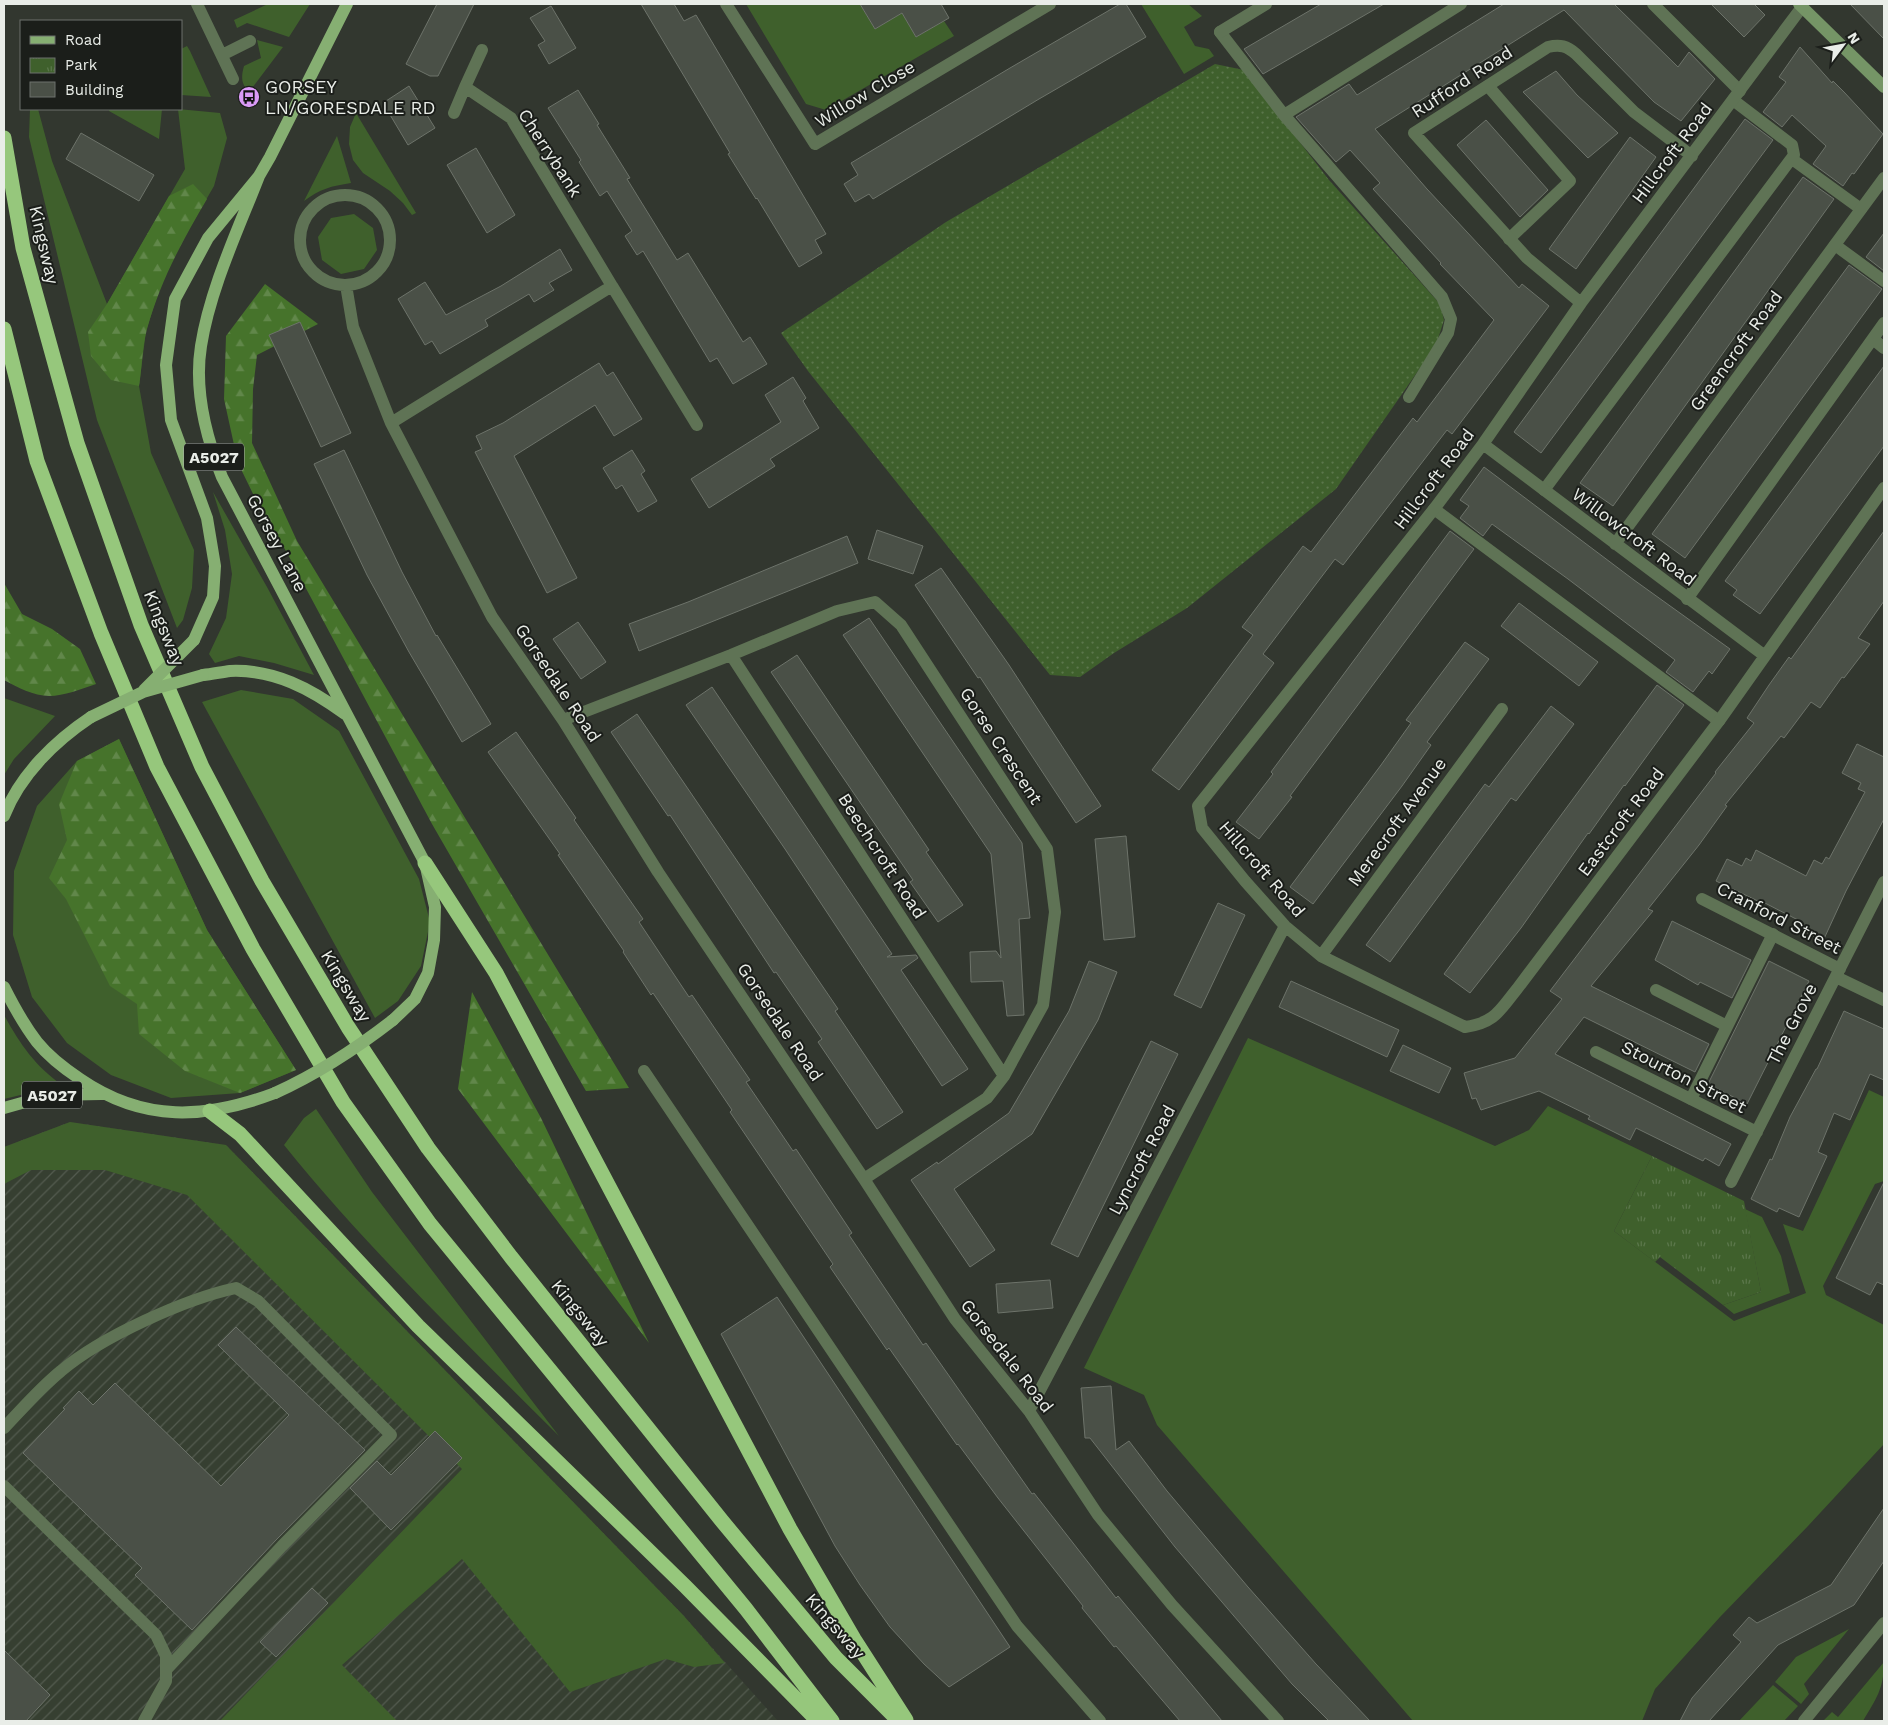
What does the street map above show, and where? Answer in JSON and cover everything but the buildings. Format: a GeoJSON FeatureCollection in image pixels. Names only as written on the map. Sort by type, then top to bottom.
{"type":"FeatureCollection","features":[{"type":"Feature","properties":{"kind":"highway","name":"Kingsway"},"geometry":{"type":"LineString","coordinates":[[4,138],[23,248],[80,452],[145,634],[202,767],[262,881],[348,1027],[434,1156],[511,1257],[722,1521],[836,1658],[899,1721]]}},
{"type":"Feature","properties":{"kind":"highway"},"geometry":{"type":"LineString","coordinates":[[4,329],[37,462],[101,633],[157,768],[253,949],[343,1102],[430,1224],[746,1609],[832,1721]]}},
{"type":"Feature","properties":{"kind":"highway"},"geometry":{"type":"LineString","coordinates":[[425,863],[496,973],[790,1529],[854,1638],[907,1721]]}},
{"type":"Feature","properties":{"kind":"highway"},"geometry":{"type":"LineString","coordinates":[[210,1111],[240,1134],[418,1326],[685,1586],[818,1721]]}},
{"type":"Feature","properties":{"kind":"main road","name":"Gorsey Lane"},"geometry":{"type":"LineString","coordinates":[[101,1094],[132,1105],[173,1113],[210,1111],[244,1105],[299,1082],[374,1035],[394,1020],[415,999],[428,972],[434,940],[435,906],[425,863],[222,477],[211,448],[203,414],[200,379],[201,347],[209,311],[259,176],[347,4]]}},
{"type":"Feature","properties":{"kind":"main road"},"geometry":{"type":"LineString","coordinates":[[1800,6],[1884,88]]}},
{"type":"Feature","properties":{"kind":"main road","name":"Gorsey Lane"},"geometry":{"type":"LineString","coordinates":[[143,692],[194,640],[214,597],[215,566],[207,518],[170,420],[166,365],[175,299],[208,238],[259,176]]}},
{"type":"Feature","properties":{"kind":"main road"},"geometry":{"type":"LineString","coordinates":[[4,816],[28,775],[70,731],[91,717],[143,692],[203,676],[256,672],[280,678],[320,696],[349,717]]}},
{"type":"Feature","properties":{"kind":"main road"},"geometry":{"type":"LineString","coordinates":[[4,988],[18,1016],[38,1044],[67,1070],[101,1094]]}},
{"type":"Feature","properties":{"kind":"main road","name":"A5027"},"geometry":{"type":"LineString","coordinates":[[4,1108],[50,1095],[101,1094]]}},
{"type":"Feature","properties":{"kind":"street"},"geometry":{"type":"LineString","coordinates":[[197,4],[233,79]]}},
{"type":"Feature","properties":{"kind":"street","name":"Willow Close"},"geometry":{"type":"LineString","coordinates":[[726,4],[815,144],[1050,4]]}},
{"type":"Feature","properties":{"kind":"street"},"geometry":{"type":"LineString","coordinates":[[1266,4],[1220,32],[1284,115],[1442,297],[1451,319],[1448,333],[1409,397]]}},
{"type":"Feature","properties":{"kind":"street"},"geometry":{"type":"LineString","coordinates":[[1284,115],[1461,4]]}},
{"type":"Feature","properties":{"kind":"street"},"geometry":{"type":"LineString","coordinates":[[1544,490],[1794,156],[1792,145],[1737,96],[1653,4]]}},
{"type":"Feature","properties":{"kind":"street","name":"Hillcroft Road"},"geometry":{"type":"LineString","coordinates":[[1320,956],[1285,926],[1245,881],[1202,828],[1198,806],[1434,509],[1483,444],[1581,303],[1737,96],[1800,6]]}},
{"type":"Feature","properties":{"kind":"street"},"geometry":{"type":"LineString","coordinates":[[222,55],[250,41]]}},
{"type":"Feature","properties":{"kind":"street","name":"Rufford Road"},"geometry":{"type":"LineString","coordinates":[[1581,303],[1527,258],[1414,133],[1548,47],[1562,45],[1570,48],[1634,112],[1692,156]]}},
{"type":"Feature","properties":{"kind":"street"},"geometry":{"type":"LineString","coordinates":[[454,113],[482,50]]}},
{"type":"Feature","properties":{"kind":"street"},"geometry":{"type":"LineString","coordinates":[[1488,86],[1570,181],[1509,239]]}},
{"type":"Feature","properties":{"kind":"street","name":"Cherrybank"},"geometry":{"type":"LineString","coordinates":[[465,87],[511,118],[697,425]]}},
{"type":"Feature","properties":{"kind":"street"},"geometry":{"type":"LineString","coordinates":[[1792,159],[1861,209]]}},
{"type":"Feature","properties":{"kind":"street","name":"Greencroft Road"},"geometry":{"type":"LineString","coordinates":[[1615,544],[1884,178]]}},
{"type":"Feature","properties":{"kind":"street"},"geometry":{"type":"LineString","coordinates":[[345,195],[359,197],[372,204],[382,213],[388,226],[390,240],[388,254],[382,266],[372,276],[360,283],[346,285],[332,284],[319,277],[309,267],[302,255],[300,240],[301,226],[308,214],[318,203],[331,197],[345,195]]}},
{"type":"Feature","properties":{"kind":"street"},"geometry":{"type":"LineString","coordinates":[[1835,246],[1884,281]]}},
{"type":"Feature","properties":{"kind":"street","name":"Gorsedale Road"},"geometry":{"type":"LineString","coordinates":[[346,285],[353,326],[392,424],[492,617],[563,720],[658,872],[864,1178],[954,1319],[1030,1411],[1098,1515],[1172,1605],[1278,1721]]}},
{"type":"Feature","properties":{"kind":"street"},"geometry":{"type":"LineString","coordinates":[[392,424],[612,286]]}},
{"type":"Feature","properties":{"kind":"street"},"geometry":{"type":"LineString","coordinates":[[1687,599],[1884,323]]}},
{"type":"Feature","properties":{"kind":"street"},"geometry":{"type":"LineString","coordinates":[[1873,339],[1884,348]]}},
{"type":"Feature","properties":{"kind":"street","name":"Willowcroft Road"},"geometry":{"type":"LineString","coordinates":[[1483,444],[1765,656]]}},
{"type":"Feature","properties":{"kind":"street","name":"Eastcroft Road"},"geometry":{"type":"LineString","coordinates":[[1320,956],[1465,1027],[1479,1025],[1491,1020],[1518,989],[1719,721],[1884,488]]}},
{"type":"Feature","properties":{"kind":"street"},"geometry":{"type":"LineString","coordinates":[[1434,509],[1719,721]]}},
{"type":"Feature","properties":{"kind":"street","name":"Gorse Crescent"},"geometry":{"type":"LineString","coordinates":[[563,720],[731,655],[837,611],[875,602],[902,625],[1047,850],[1055,912],[1043,1005],[1004,1076],[987,1098],[864,1178]]}},
{"type":"Feature","properties":{"kind":"street","name":"Beechcroft Road"},"geometry":{"type":"LineString","coordinates":[[731,655],[1004,1076]]}},
{"type":"Feature","properties":{"kind":"street","name":"Merecroft Avenue"},"geometry":{"type":"LineString","coordinates":[[1320,956],[1502,709]]}},
{"type":"Feature","properties":{"kind":"street","name":"The Grove"},"geometry":{"type":"LineString","coordinates":[[1731,1182],[1883,888]]}},
{"type":"Feature","properties":{"kind":"street","name":"Cranford Street"},"geometry":{"type":"LineString","coordinates":[[1702,898],[1773,934],[1884,1000]]}},
{"type":"Feature","properties":{"kind":"street","name":"Lyncroft Road"},"geometry":{"type":"LineString","coordinates":[[1030,1411],[1285,926]]}},
{"type":"Feature","properties":{"kind":"street"},"geometry":{"type":"LineString","coordinates":[[1691,1100],[1773,934]]}},
{"type":"Feature","properties":{"kind":"street"},"geometry":{"type":"LineString","coordinates":[[1656,990],[1727,1026]]}},
{"type":"Feature","properties":{"kind":"street","name":"Stourton Street"},"geometry":{"type":"LineString","coordinates":[[1596,1052],[1757,1132]]}},
{"type":"Feature","properties":{"kind":"street"},"geometry":{"type":"LineString","coordinates":[[644,1071],[1017,1626],[1100,1721]]}},
{"type":"Feature","properties":{"kind":"street"},"geometry":{"type":"LineString","coordinates":[[4,1428],[60,1371],[94,1347],[152,1318],[214,1292],[236,1288],[258,1301],[391,1435],[282,1546],[166,1670]]}},
{"type":"Feature","properties":{"kind":"street"},"geometry":{"type":"LineString","coordinates":[[4,1486],[156,1634],[166,1656],[166,1681],[144,1721]]}},
{"type":"Feature","properties":{"kind":"street"},"geometry":{"type":"LineString","coordinates":[[1804,1721],[1884,1623]]}},
{"type":"Feature","properties":{"kind":"shaded area"},"geometry":{"type":"Polygon","coordinates":[[[70,1122],[226,1145],[683,1615],[778,1721],[4,1721],[4,1147],[70,1122]]]}},
{"type":"Feature","properties":{"kind":"green space"},"geometry":{"type":"Polygon","coordinates":[[[268,4],[310,4],[289,37],[247,23],[237,28],[234,20],[268,4]]]}},
{"type":"Feature","properties":{"kind":"green space"},"geometry":{"type":"Polygon","coordinates":[[[746,4],[860,4],[875,29],[902,13],[916,37],[944,21],[954,36],[826,110],[806,104],[746,4]]]}},
{"type":"Feature","properties":{"kind":"green space"},"geometry":{"type":"Polygon","coordinates":[[[1141,4],[1188,4],[1202,16],[1184,27],[1195,46],[1209,49],[1214,56],[1184,74],[1141,4]]]}},
{"type":"Feature","properties":{"kind":"green space"},"geometry":{"type":"Polygon","coordinates":[[[257,40],[283,47],[249,92],[243,83],[242,74],[244,66],[261,58],[257,40]]]}},
{"type":"Feature","properties":{"kind":"green space"},"geometry":{"type":"Polygon","coordinates":[[[187,46],[190,51],[211,97],[182,95],[182,48],[187,46]]]}},
{"type":"Feature","properties":{"kind":"green space"},"geometry":{"type":"Polygon","coordinates":[[[1215,64],[1244,70],[1329,180],[1440,304],[1444,320],[1436,345],[1336,489],[1187,608],[1114,653],[1080,677],[1050,675],[808,371],[781,333],[946,222],[1215,64]]]}},
{"type":"Feature","properties":{"kind":"green space"},"geometry":{"type":"Polygon","coordinates":[[[30,110],[38,110],[52,161],[107,304],[185,169],[178,110],[220,113],[227,138],[214,186],[181,243],[160,287],[146,331],[139,386],[151,453],[194,550],[192,588],[183,620],[177,628],[97,420],[29,137],[30,110]]]}},
{"type":"Feature","properties":{"kind":"green space"},"geometry":{"type":"Polygon","coordinates":[[[162,110],[159,139],[109,111],[162,110]]]}},
{"type":"Feature","properties":{"kind":"green space"},"geometry":{"type":"Polygon","coordinates":[[[356,113],[416,213],[412,215],[390,191],[363,173],[353,160],[349,144],[350,127],[356,113]]]}},
{"type":"Feature","properties":{"kind":"green space"},"geometry":{"type":"Polygon","coordinates":[[[337,136],[351,183],[326,189],[304,201],[337,136]]]}},
{"type":"Feature","properties":{"kind":"green space"},"geometry":{"type":"Polygon","coordinates":[[[193,184],[207,199],[180,246],[158,295],[145,336],[139,386],[111,380],[91,356],[88,332],[107,304],[169,196],[193,184]]]}},
{"type":"Feature","properties":{"kind":"green space"},"geometry":{"type":"Polygon","coordinates":[[[354,214],[373,228],[377,250],[364,269],[341,274],[322,260],[318,237],[331,218],[354,214]]]}},
{"type":"Feature","properties":{"kind":"green space"},"geometry":{"type":"Polygon","coordinates":[[[265,284],[318,324],[257,355],[253,389],[252,443],[297,541],[629,1088],[586,1091],[432,824],[286,551],[258,504],[238,463],[224,399],[226,336],[265,284]]]}},
{"type":"Feature","properties":{"kind":"green space"},"geometry":{"type":"Polygon","coordinates":[[[213,492],[314,675],[274,663],[239,656],[215,663],[209,654],[226,618],[232,574],[225,530],[213,492]]]}},
{"type":"Feature","properties":{"kind":"green space"},"geometry":{"type":"Polygon","coordinates":[[[4,583],[22,614],[52,629],[80,649],[96,684],[67,694],[43,696],[4,680],[4,583]]]}},
{"type":"Feature","properties":{"kind":"green space"},"geometry":{"type":"Polygon","coordinates":[[[241,690],[293,699],[339,731],[419,879],[430,922],[421,966],[398,1001],[375,1018],[202,702],[241,690]]]}},
{"type":"Feature","properties":{"kind":"green space"},"geometry":{"type":"Polygon","coordinates":[[[4,698],[55,716],[14,759],[4,775],[4,698]]]}},
{"type":"Feature","properties":{"kind":"green space"},"geometry":{"type":"Polygon","coordinates":[[[119,739],[207,930],[296,1070],[240,1093],[171,1098],[111,1075],[67,1043],[32,997],[13,935],[14,871],[37,806],[77,761],[119,739]]]}},
{"type":"Feature","properties":{"kind":"green space"},"geometry":{"type":"Polygon","coordinates":[[[119,739],[207,930],[296,1070],[240,1093],[185,1071],[139,1034],[137,1004],[110,986],[66,899],[49,878],[67,840],[59,804],[77,761],[119,739]]]}},
{"type":"Feature","properties":{"kind":"green space"},"geometry":{"type":"Polygon","coordinates":[[[472,992],[541,1118],[649,1343],[458,1089],[472,992]]]}},
{"type":"Feature","properties":{"kind":"green space"},"geometry":{"type":"Polygon","coordinates":[[[4,1015],[29,1054],[52,1078],[62,1085],[4,1099],[4,1015]]]}},
{"type":"Feature","properties":{"kind":"green space"},"geometry":{"type":"Polygon","coordinates":[[[1248,1038],[1495,1146],[1529,1130],[1548,1106],[1652,1156],[1614,1231],[1734,1321],[1806,1293],[1783,1224],[1803,1231],[1869,1090],[1884,1097],[1884,1181],[1875,1184],[1823,1286],[1826,1295],[1884,1325],[1884,1444],[1720,1617],[1655,1689],[1642,1721],[1413,1721],[1157,1425],[1144,1395],[1084,1368],[1248,1038]]]}},
{"type":"Feature","properties":{"kind":"green space"},"geometry":{"type":"Polygon","coordinates":[[[316,1109],[372,1192],[559,1436],[383,1258],[316,1184],[284,1145],[304,1118],[316,1109]]]}},
{"type":"Feature","properties":{"kind":"green space"},"geometry":{"type":"Polygon","coordinates":[[[70,1122],[226,1145],[683,1615],[725,1663],[694,1667],[666,1659],[570,1692],[462,1559],[342,1665],[397,1721],[220,1721],[462,1469],[187,1195],[105,1170],[31,1170],[4,1184],[4,1147],[70,1122]]]}},
{"type":"Feature","properties":{"kind":"green space"},"geometry":{"type":"Polygon","coordinates":[[[1652,1156],[1744,1201],[1761,1292],[1723,1305],[1660,1257],[1655,1262],[1614,1231],[1652,1156]]]}},
{"type":"Feature","properties":{"kind":"green space"},"geometry":{"type":"Polygon","coordinates":[[[1745,1209],[1762,1217],[1781,1256],[1790,1293],[1734,1314],[1723,1305],[1761,1292],[1745,1209]]]}},
{"type":"Feature","properties":{"kind":"green space"},"geometry":{"type":"Polygon","coordinates":[[[1849,1629],[1804,1684],[1809,1694],[1801,1704],[1775,1682],[1796,1657],[1849,1629]]]}},
{"type":"Feature","properties":{"kind":"green space"},"geometry":{"type":"Polygon","coordinates":[[[1884,1662],[1881,1687],[1863,1721],[1823,1721],[1832,1712],[1838,1717],[1884,1662]]]}},
{"type":"Feature","properties":{"kind":"green space"},"geometry":{"type":"Polygon","coordinates":[[[1773,1685],[1798,1706],[1784,1721],[1739,1721],[1773,1685]]]}},
{"type":"Feature","properties":{"kind":"place","name":"GORSEY LN/GORESDALE RD"},"geometry":{"type":"Point","coordinates":[249,97]}}]}
